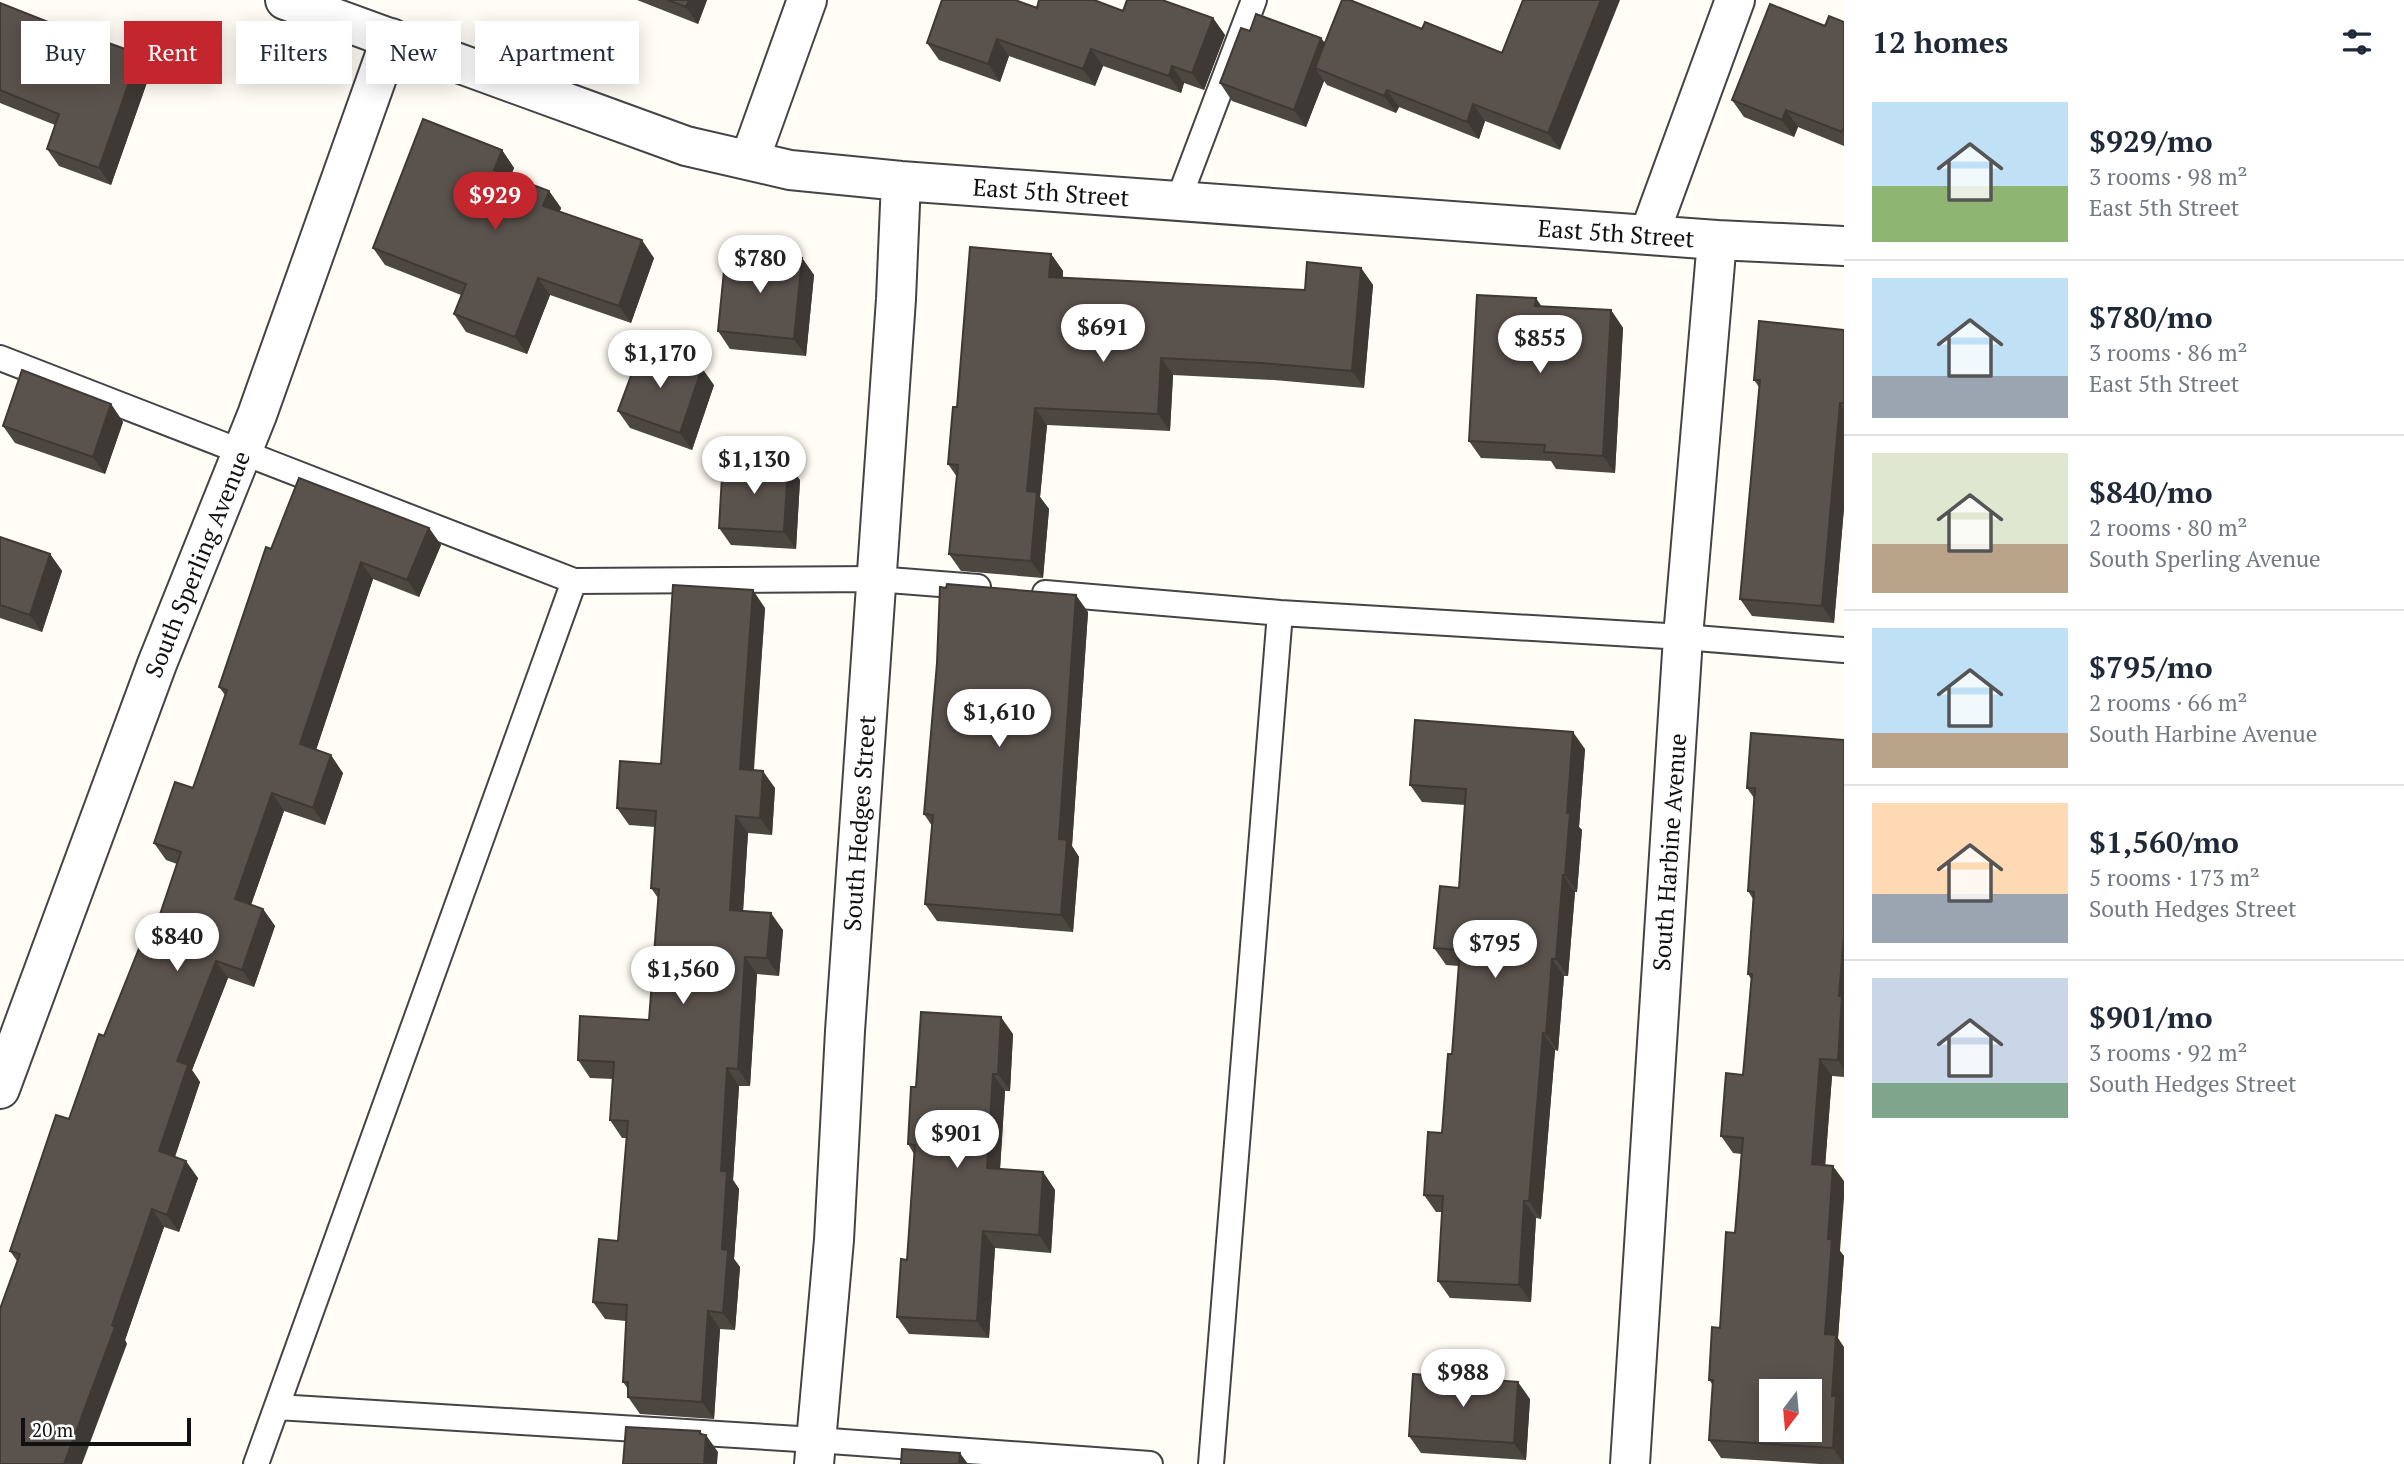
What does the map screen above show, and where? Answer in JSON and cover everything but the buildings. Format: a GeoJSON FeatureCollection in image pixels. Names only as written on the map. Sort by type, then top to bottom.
{"type":"FeatureCollection","features":[{"type":"Feature","properties":{"kind":"street","name":"East 5th Street"},"geometry":{"type":"LineString","coordinates":[[285,0],[366,29]]}},
{"type":"Feature","properties":{"kind":"street"},"geometry":{"type":"LineString","coordinates":[[750,159],[807,0]]}},
{"type":"Feature","properties":{"kind":"street"},"geometry":{"type":"LineString","coordinates":[[1649,235],[1735,0]]}},
{"type":"Feature","properties":{"kind":"street","name":"East 5th Street"},"geometry":{"type":"LineString","coordinates":[[461,64],[686,146],[790,170],[901,181],[1717,240],[1844,246]]}},
{"type":"Feature","properties":{"kind":"street","name":"South Sperling Avenue"},"geometry":{"type":"LineString","coordinates":[[0,1089],[157,663],[241,453],[374,84]]}},
{"type":"Feature","properties":{"kind":"street","name":"South Hedges Street"},"geometry":{"type":"LineString","coordinates":[[815,1452],[834,1240],[845,1031],[895,313],[901,181]]}},
{"type":"Feature","properties":{"kind":"street","name":"South Harbine Avenue"},"geometry":{"type":"LineString","coordinates":[[1630,1464],[1683,637],[1717,240]]}},
{"type":"Feature","properties":{"kind":"lane"},"geometry":{"type":"LineString","coordinates":[[1178,201],[1254,0]]}},
{"type":"Feature","properties":{"kind":"lane"},"geometry":{"type":"LineString","coordinates":[[0,358],[574,581],[876,579],[1001,589]]}},
{"type":"Feature","properties":{"kind":"lane"},"geometry":{"type":"LineString","coordinates":[[256,1464],[574,581]]}},
{"type":"Feature","properties":{"kind":"lane"},"geometry":{"type":"LineString","coordinates":[[1029,592],[1280,612],[1683,637],[1844,650]]}},
{"type":"Feature","properties":{"kind":"lane"},"geometry":{"type":"LineString","coordinates":[[1212,1464],[1280,612]]}},
{"type":"Feature","properties":{"kind":"lane"},"geometry":{"type":"LineString","coordinates":[[277,1407],[815,1452],[1150,1464]]}}]}
